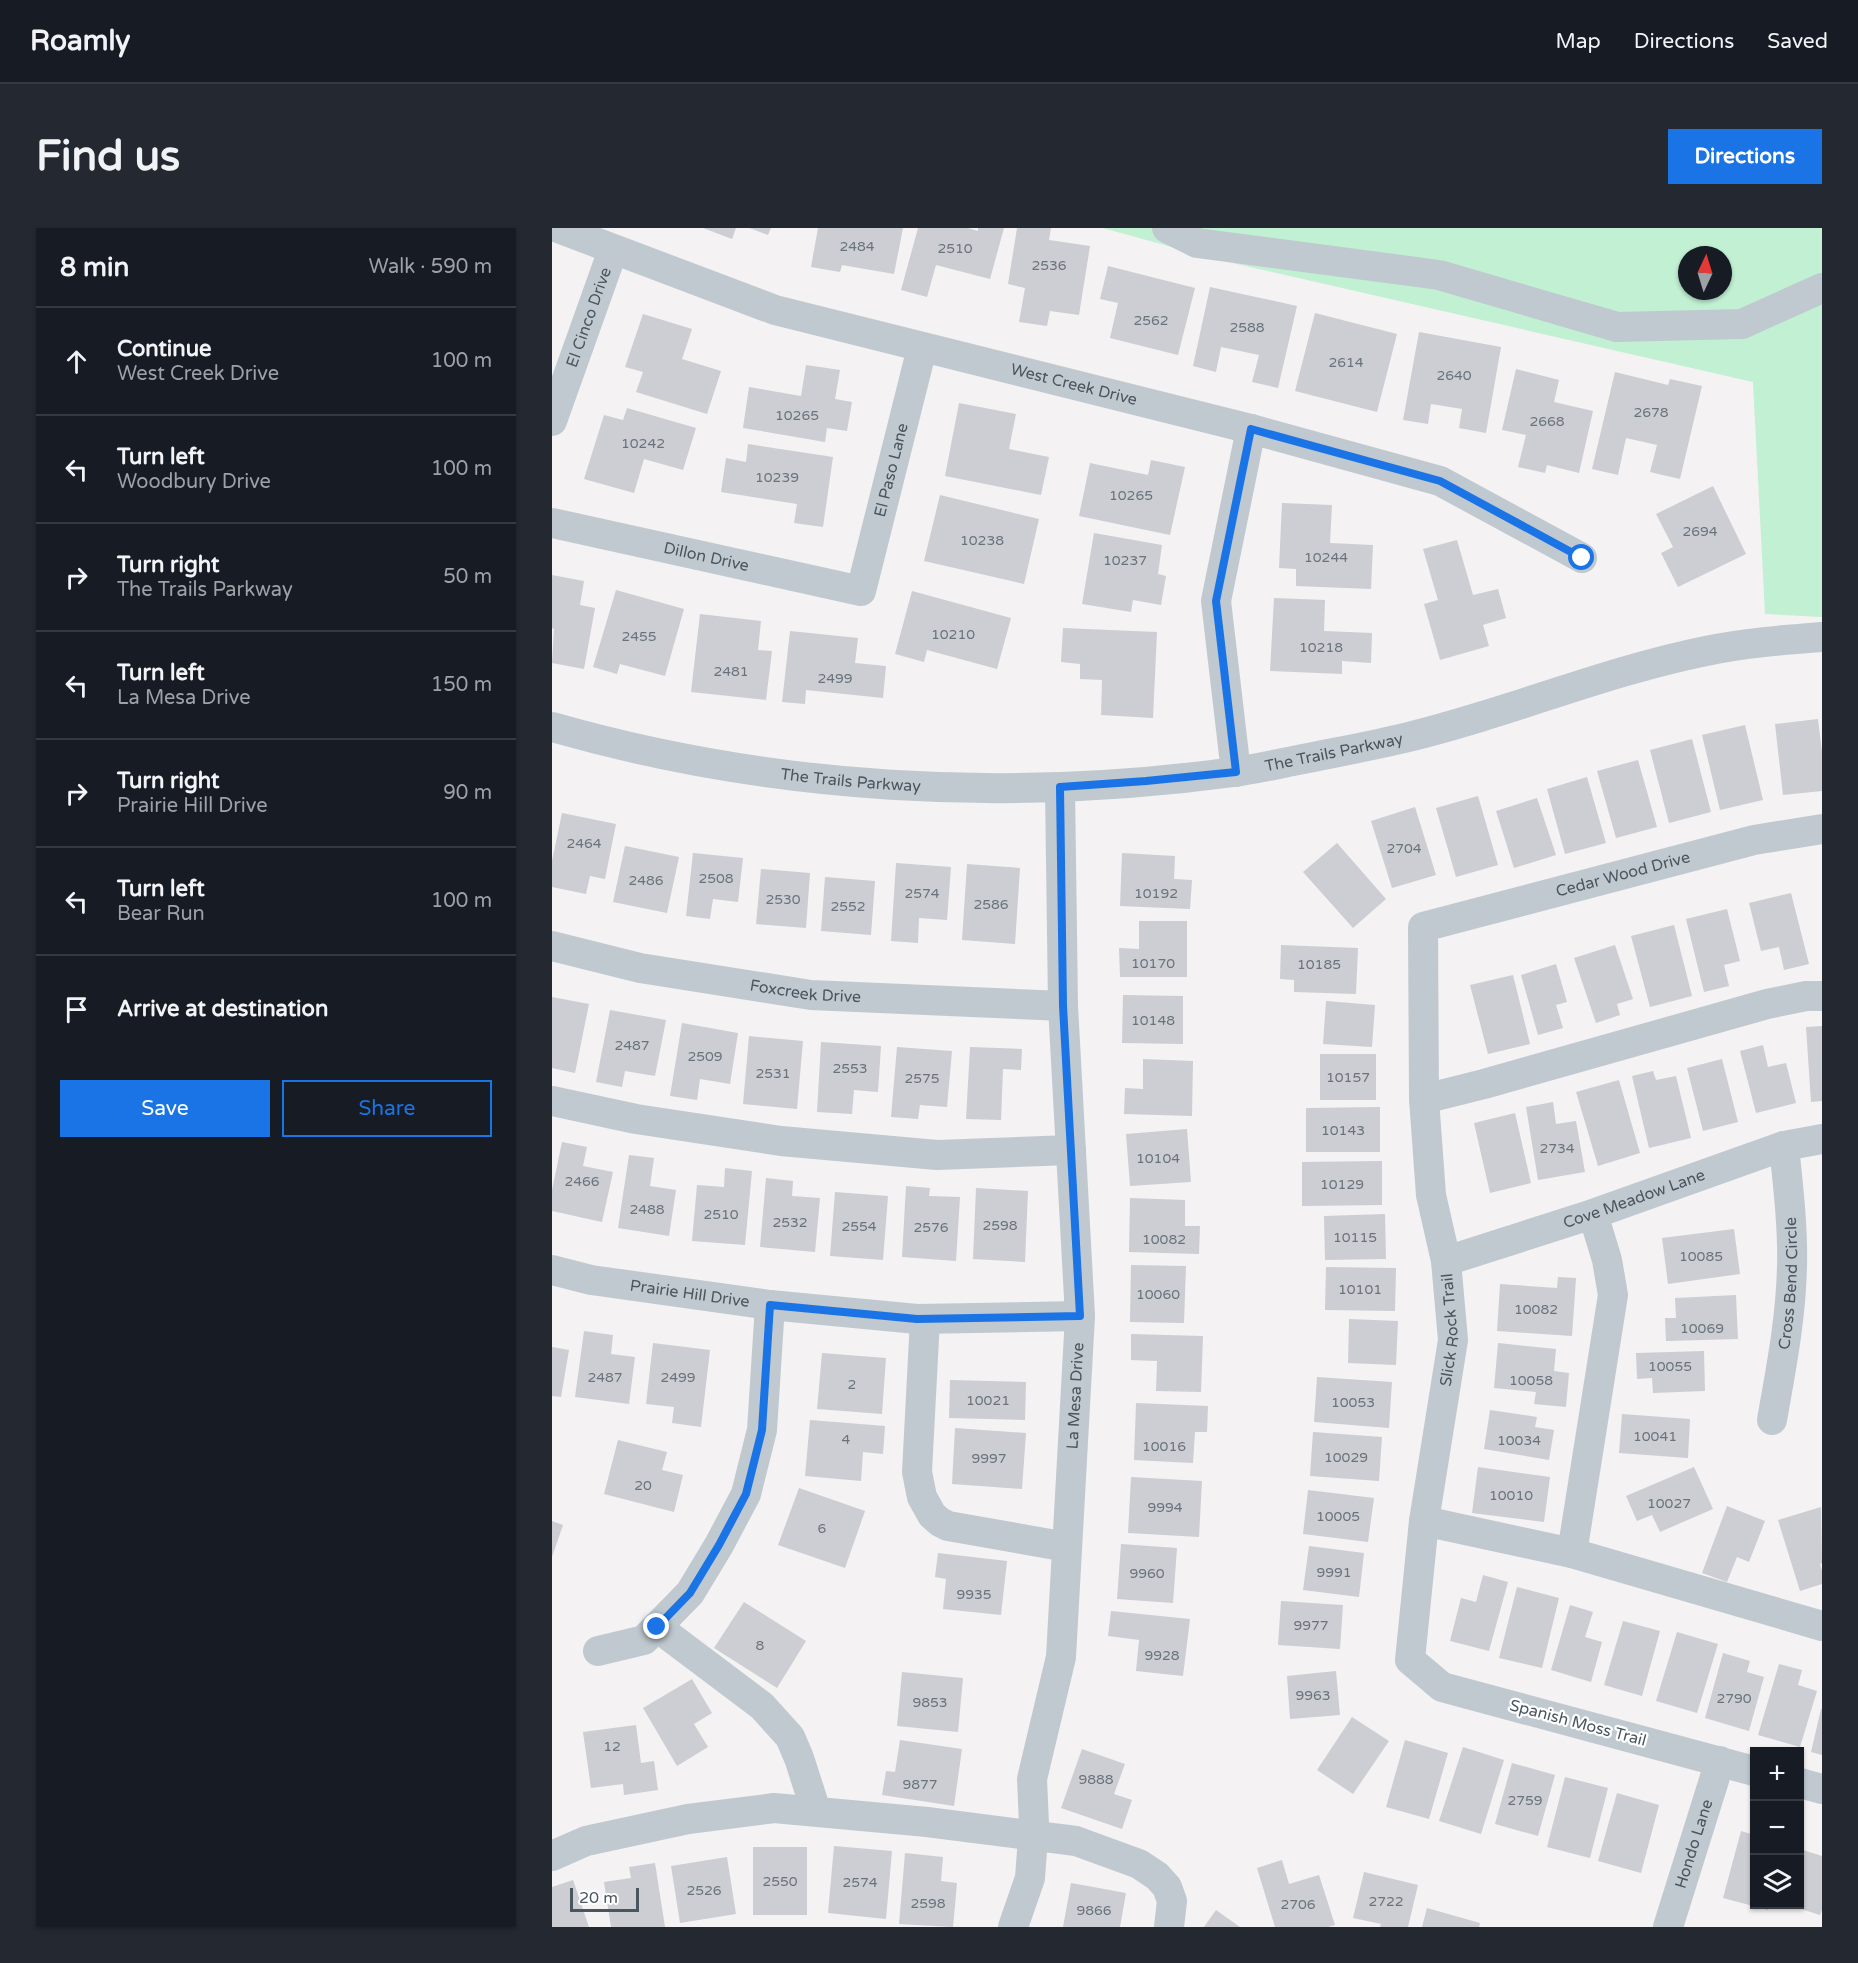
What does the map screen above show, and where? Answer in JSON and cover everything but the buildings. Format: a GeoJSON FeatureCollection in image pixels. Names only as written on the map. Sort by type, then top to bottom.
{"type":"FeatureCollection","features":[{"type":"Feature","properties":{"kind":"street","name":"West Creek Drive"},"geometry":{"type":"LineString","coordinates":[[558,228],[775,310],[1251,429],[1440,481],[1582,558]]}},
{"type":"Feature","properties":{"kind":"street"},"geometry":{"type":"LineString","coordinates":[[1167,228],[1197,243],[1439,275],[1617,327],[1742,324],[1822,288]]}},
{"type":"Feature","properties":{"kind":"street","name":"El Cinco Drive"},"geometry":{"type":"LineString","coordinates":[[552,421],[613,250]]}},
{"type":"Feature","properties":{"kind":"street","name":"El Paso Lane"},"geometry":{"type":"LineString","coordinates":[[861,591],[922,348]]}},
{"type":"Feature","properties":{"kind":"street"},"geometry":{"type":"LineString","coordinates":[[1236,772],[1216,601],[1251,429]]}},
{"type":"Feature","properties":{"kind":"street","name":"Dillon Drive"},"geometry":{"type":"LineString","coordinates":[[552,523],[861,591]]}},
{"type":"Feature","properties":{"kind":"street","name":"The Trails Parkway"},"geometry":{"type":"LineString","coordinates":[[552,727],[681,758],[859,783],[1060,787],[1146,781],[1236,772],[1402,739],[1635,669],[1706,651],[1767,641],[1822,638]]}},
{"type":"Feature","properties":{"kind":"street","name":"La Mesa Drive"},"geometry":{"type":"LineString","coordinates":[[1013,1927],[1030,1878],[1034,1835],[1032,1779],[1061,1657],[1080,1316],[1063,1006],[1060,787]]}},
{"type":"Feature","properties":{"kind":"street","name":"Cedar Wood Drive"},"geometry":{"type":"LineString","coordinates":[[1423,927],[1754,840],[1822,828]]}},
{"type":"Feature","properties":{"kind":"street","name":"Slick Rock Trail"},"geometry":{"type":"LineString","coordinates":[[1410,1660],[1424,1521],[1453,1340],[1446,1261],[1431,1195],[1424,1099],[1423,927]]}},
{"type":"Feature","properties":{"kind":"street","name":"Foxcreek Drive"},"geometry":{"type":"LineString","coordinates":[[552,946],[640,968],[811,995],[1063,1006]]}},
{"type":"Feature","properties":{"kind":"street"},"geometry":{"type":"LineString","coordinates":[[1424,1099],[1767,1004],[1806,996],[1822,996]]}},
{"type":"Feature","properties":{"kind":"street"},"geometry":{"type":"LineString","coordinates":[[552,1101],[636,1119],[781,1141],[937,1155],[1071,1150]]}},
{"type":"Feature","properties":{"kind":"street","name":"Cove Meadow Lane"},"geometry":{"type":"LineString","coordinates":[[1446,1261],[1593,1214],[1784,1146],[1822,1139]]}},
{"type":"Feature","properties":{"kind":"street","name":"Cross Bend Circle"},"geometry":{"type":"LineString","coordinates":[[1772,1420],[1788,1331],[1792,1266],[1791,1211],[1784,1146]]}},
{"type":"Feature","properties":{"kind":"street"},"geometry":{"type":"LineString","coordinates":[[1572,1553],[1613,1295],[1607,1260],[1593,1214]]}},
{"type":"Feature","properties":{"kind":"street","name":"Prairie Hill Drive"},"geometry":{"type":"LineString","coordinates":[[552,1270],[591,1280],[770,1305],[925,1319],[1080,1316]]}},
{"type":"Feature","properties":{"kind":"street"},"geometry":{"type":"LineString","coordinates":[[598,1651],[644,1640],[690,1593],[746,1494],[762,1430],[770,1305]]}},
{"type":"Feature","properties":{"kind":"street"},"geometry":{"type":"LineString","coordinates":[[925,1319],[917,1472],[922,1497],[932,1515],[948,1526],[1067,1547]]}},
{"type":"Feature","properties":{"kind":"street"},"geometry":{"type":"LineString","coordinates":[[1424,1521],[1572,1553],[1822,1626]]}},
{"type":"Feature","properties":{"kind":"street"},"geometry":{"type":"LineString","coordinates":[[657,1627],[762,1707],[790,1737],[816,1811]]}},
{"type":"Feature","properties":{"kind":"street","name":"Spanish Moss Trail"},"geometry":{"type":"LineString","coordinates":[[1410,1660],[1442,1687],[1750,1770]]}},
{"type":"Feature","properties":{"kind":"street","name":"Hondo Lane"},"geometry":{"type":"LineString","coordinates":[[1668,1927],[1720,1761]]}},
{"type":"Feature","properties":{"kind":"street"},"geometry":{"type":"LineString","coordinates":[[1804,1784],[1822,1789]]}},
{"type":"Feature","properties":{"kind":"street"},"geometry":{"type":"LineString","coordinates":[[552,1856],[586,1842],[688,1819],[774,1808],[927,1822],[1076,1841],[1139,1864],[1157,1876],[1167,1887],[1172,1901],[1169,1927]]}},
{"type":"Feature","properties":{"kind":"green space"},"geometry":{"type":"Polygon","coordinates":[[[1103,228],[1822,228],[1822,617],[1765,614],[1753,382],[1215,259],[1103,228]]]}},
{"type":"Feature","properties":{"kind":"route"},"geometry":{"type":"LineString","coordinates":[[657,1627],[690,1593],[746,1494],[762,1430],[770,1305],[917,1319],[1080,1316],[1063,1006],[1060,787],[1236,772],[1216,601],[1251,429],[1440,481],[1582,558]]}}]}
